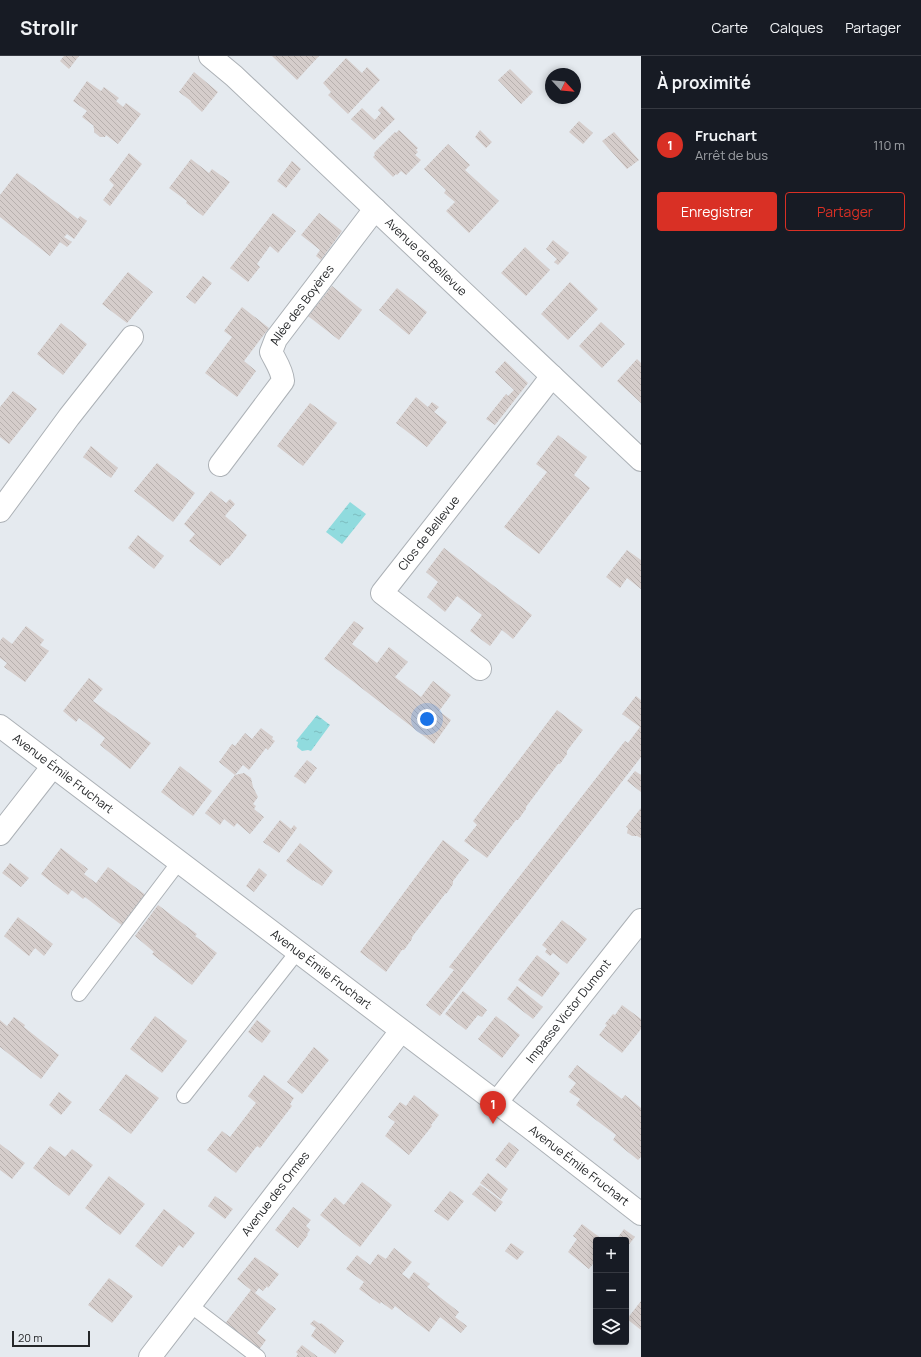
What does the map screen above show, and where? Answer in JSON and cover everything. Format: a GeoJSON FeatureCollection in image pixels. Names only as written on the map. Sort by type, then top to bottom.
{"type":"FeatureCollection","features":[{"type":"Feature","properties":{"kind":"street","name":"Avenue de Bellevue"},"geometry":{"type":"LineString","coordinates":[[210,56],[234,76],[641,460]]}},
{"type":"Feature","properties":{"kind":"street","name":"Allée des Boyères"},"geometry":{"type":"LineString","coordinates":[[220,465],[283,381],[282,372],[272,352],[276,338],[375,209]]}},
{"type":"Feature","properties":{"kind":"street"},"geometry":{"type":"LineString","coordinates":[[0,511],[69,417],[132,337]]}},
{"type":"Feature","properties":{"kind":"street","name":"Clos de Bellevue"},"geometry":{"type":"LineString","coordinates":[[480,669],[382,593],[552,376]]}},
{"type":"Feature","properties":{"kind":"street","name":"Avenue Émile Fruchart"},"geometry":{"type":"LineString","coordinates":[[0,726],[298,951],[641,1214]]}},
{"type":"Feature","properties":{"kind":"street"},"geometry":{"type":"LineString","coordinates":[[0,834],[53,766]]}},
{"type":"Feature","properties":{"kind":"street","name":"Impasse Victor Dumont"},"geometry":{"type":"LineString","coordinates":[[496,1103],[641,920]]}},
{"type":"Feature","properties":{"kind":"street","name":"Avenue des Ormes"},"geometry":{"type":"LineString","coordinates":[[150,1357],[401,1031]]}},
{"type":"Feature","properties":{"kind":"lane"},"geometry":{"type":"LineString","coordinates":[[79,994],[179,862]]}},
{"type":"Feature","properties":{"kind":"lane"},"geometry":{"type":"LineString","coordinates":[[184,1096],[298,951]]}},
{"type":"Feature","properties":{"kind":"lane"},"geometry":{"type":"LineString","coordinates":[[190,1305],[258,1357]]}},
{"type":"Feature","properties":{"kind":"water"},"geometry":{"type":"Polygon","coordinates":[[[350,502],[366,514],[342,544],[326,532],[350,502]]]}},
{"type":"Feature","properties":{"kind":"water"},"geometry":{"type":"Polygon","coordinates":[[[317,715],[330,725],[311,751],[302,751],[297,747],[298,742],[296,741],[317,715]]]}},
{"type":"Feature","properties":{"kind":"building"},"geometry":{"type":"Polygon","coordinates":[[[64,56],[79,56],[69,69],[60,61],[64,56]]]}},
{"type":"Feature","properties":{"kind":"building"},"geometry":{"type":"Polygon","coordinates":[[[272,56],[319,56],[297,80],[272,56]]]}},
{"type":"Feature","properties":{"kind":"building"},"geometry":{"type":"Polygon","coordinates":[[[346,58],[362,73],[367,67],[380,80],[348,114],[328,95],[331,92],[323,83],[346,58]]]}},
{"type":"Feature","properties":{"kind":"building"},"geometry":{"type":"Polygon","coordinates":[[[510,69],[533,92],[521,104],[498,80],[510,69]]]}},
{"type":"Feature","properties":{"kind":"building"},"geometry":{"type":"Polygon","coordinates":[[[194,72],[218,92],[202,112],[179,92],[194,72]]]}},
{"type":"Feature","properties":{"kind":"building"},"geometry":{"type":"Polygon","coordinates":[[[87,81],[101,91],[104,87],[119,98],[116,101],[123,107],[126,103],[141,114],[118,144],[106,135],[105,137],[100,137],[94,132],[94,126],[82,117],[87,111],[73,101],[87,81]]]}},
{"type":"Feature","properties":{"kind":"building"},"geometry":{"type":"Polygon","coordinates":[[[382,106],[395,119],[374,140],[351,119],[362,108],[375,120],[381,113],[378,110],[382,106]]]}},
{"type":"Feature","properties":{"kind":"building"},"geometry":{"type":"Polygon","coordinates":[[[579,121],[593,133],[583,144],[569,132],[579,121]]]}},
{"type":"Feature","properties":{"kind":"building"},"geometry":{"type":"Polygon","coordinates":[[[399,130],[418,148],[416,150],[418,152],[415,155],[421,160],[406,175],[401,171],[393,177],[373,157],[375,155],[374,153],[395,132],[396,133],[399,130]]]}},
{"type":"Feature","properties":{"kind":"building"},"geometry":{"type":"Polygon","coordinates":[[[480,130],[492,142],[486,148],[475,137],[480,130]]]}},
{"type":"Feature","properties":{"kind":"building"},"geometry":{"type":"Polygon","coordinates":[[[614,132],[639,160],[627,169],[602,141],[614,132]]]}},
{"type":"Feature","properties":{"kind":"building"},"geometry":{"type":"Polygon","coordinates":[[[448,144],[470,165],[465,170],[499,201],[469,233],[446,211],[455,202],[444,193],[446,190],[424,169],[448,144]]]}},
{"type":"Feature","properties":{"kind":"building"},"geometry":{"type":"Polygon","coordinates":[[[129,153],[142,164],[110,206],[103,200],[114,185],[109,180],[129,153]]]}},
{"type":"Feature","properties":{"kind":"building"},"geometry":{"type":"Polygon","coordinates":[[[191,159],[209,173],[212,169],[230,182],[203,216],[186,203],[187,201],[169,188],[191,159]]]}},
{"type":"Feature","properties":{"kind":"building"},"geometry":{"type":"Polygon","coordinates":[[[292,161],[301,169],[286,188],[277,181],[292,161]]]}},
{"type":"Feature","properties":{"kind":"building"},"geometry":{"type":"Polygon","coordinates":[[[17,173],[78,219],[80,216],[87,221],[74,239],[67,234],[64,237],[72,242],[67,247],[60,242],[50,256],[0,217],[0,195],[17,173]]]}},
{"type":"Feature","properties":{"kind":"building"},"geometry":{"type":"Polygon","coordinates":[[[273,213],[296,231],[278,253],[270,246],[257,264],[260,267],[248,282],[230,268],[273,213]]]}},
{"type":"Feature","properties":{"kind":"building"},"geometry":{"type":"Polygon","coordinates":[[[319,213],[342,231],[321,260],[316,256],[320,250],[301,235],[319,213]]]}},
{"type":"Feature","properties":{"kind":"building"},"geometry":{"type":"Polygon","coordinates":[[[553,240],[569,253],[558,265],[554,262],[557,259],[546,249],[553,240]]]}},
{"type":"Feature","properties":{"kind":"building"},"geometry":{"type":"Polygon","coordinates":[[[525,247],[550,270],[526,296],[501,273],[525,247]]]}},
{"type":"Feature","properties":{"kind":"building"},"geometry":{"type":"Polygon","coordinates":[[[128,272],[153,292],[127,323],[102,304],[128,272]]]}},
{"type":"Feature","properties":{"kind":"building"},"geometry":{"type":"Polygon","coordinates":[[[203,276],[212,283],[195,304],[186,297],[203,276]]]}},
{"type":"Feature","properties":{"kind":"building"},"geometry":{"type":"Polygon","coordinates":[[[570,282],[598,309],[568,340],[541,314],[570,282]]]}},
{"type":"Feature","properties":{"kind":"building"},"geometry":{"type":"Polygon","coordinates":[[[332,286],[362,310],[339,340],[308,316],[332,286]]]}},
{"type":"Feature","properties":{"kind":"building"},"geometry":{"type":"Polygon","coordinates":[[[397,288],[427,312],[409,335],[379,310],[397,288]]]}},
{"type":"Feature","properties":{"kind":"building"},"geometry":{"type":"Polygon","coordinates":[[[242,307],[269,328],[244,361],[256,371],[237,397],[205,373],[232,337],[224,331],[242,307]]]}},
{"type":"Feature","properties":{"kind":"building"},"geometry":{"type":"Polygon","coordinates":[[[601,322],[625,344],[602,368],[579,346],[601,322]]]}},
{"type":"Feature","properties":{"kind":"building"},"geometry":{"type":"Polygon","coordinates":[[[61,323],[87,344],[63,375],[37,354],[61,323]]]}},
{"type":"Feature","properties":{"kind":"building"},"geometry":{"type":"Polygon","coordinates":[[[637,359],[641,363],[641,403],[617,381],[637,359]]]}},
{"type":"Feature","properties":{"kind":"building"},"geometry":{"type":"Polygon","coordinates":[[[505,361],[528,383],[495,425],[486,419],[506,394],[508,396],[514,390],[495,372],[505,361]]]}},
{"type":"Feature","properties":{"kind":"building"},"geometry":{"type":"Polygon","coordinates":[[[13,391],[37,409],[9,444],[0,437],[0,407],[13,391]]]}},
{"type":"Feature","properties":{"kind":"building"},"geometry":{"type":"Polygon","coordinates":[[[416,397],[428,407],[432,402],[439,407],[434,412],[447,422],[427,447],[396,423],[416,397]]]}},
{"type":"Feature","properties":{"kind":"building"},"geometry":{"type":"Polygon","coordinates":[[[310,403],[337,423],[303,466],[277,446],[310,403]]]}},
{"type":"Feature","properties":{"kind":"building"},"geometry":{"type":"Polygon","coordinates":[[[558,435],[587,457],[574,475],[590,488],[539,554],[504,527],[547,472],[536,464],[558,435]]]}},
{"type":"Feature","properties":{"kind":"building"},"geometry":{"type":"Polygon","coordinates":[[[91,446],[118,468],[111,478],[83,457],[91,446]]]}},
{"type":"Feature","properties":{"kind":"building"},"geometry":{"type":"Polygon","coordinates":[[[157,463],[195,493],[173,522],[134,491],[157,463]]]}},
{"type":"Feature","properties":{"kind":"building"},"geometry":{"type":"Polygon","coordinates":[[[211,491],[226,503],[230,499],[235,504],[225,516],[247,535],[228,559],[227,558],[220,566],[189,541],[195,534],[184,524],[211,491]]]}},
{"type":"Feature","properties":{"kind":"building"},"geometry":{"type":"Polygon","coordinates":[[[138,535],[164,556],[154,569],[128,548],[138,535]]]}},
{"type":"Feature","properties":{"kind":"building"},"geometry":{"type":"Polygon","coordinates":[[[444,548],[532,615],[513,639],[502,630],[490,646],[470,631],[482,615],[457,596],[445,612],[427,597],[438,582],[426,572],[444,548]]]}},
{"type":"Feature","properties":{"kind":"building"},"geometry":{"type":"Polygon","coordinates":[[[627,550],[641,560],[641,589],[627,578],[620,588],[606,577],[627,550]]]}},
{"type":"Feature","properties":{"kind":"building"},"geometry":{"type":"Polygon","coordinates":[[[354,621],[364,628],[352,644],[377,663],[389,647],[408,662],[395,677],[421,697],[433,681],[451,695],[439,711],[451,720],[434,744],[324,659],[354,621]]]}},
{"type":"Feature","properties":{"kind":"building"},"geometry":{"type":"Polygon","coordinates":[[[26,626],[44,640],[40,645],[49,651],[25,682],[4,667],[7,663],[0,658],[0,641],[3,637],[12,644],[26,626]]]}},
{"type":"Feature","properties":{"kind":"building"},"geometry":{"type":"Polygon","coordinates":[[[89,678],[103,689],[93,701],[151,743],[130,769],[100,745],[105,738],[79,718],[76,722],[63,711],[89,678]]]}},
{"type":"Feature","properties":{"kind":"building"},"geometry":{"type":"Polygon","coordinates":[[[636,696],[641,700],[641,757],[440,1016],[426,1005],[454,970],[449,967],[625,741],[628,743],[640,727],[622,714],[636,696]]]}},
{"type":"Feature","properties":{"kind":"building"},"geometry":{"type":"Polygon","coordinates":[[[557,710],[583,730],[567,751],[567,754],[560,764],[558,764],[518,820],[516,820],[487,858],[464,841],[477,825],[473,821],[557,710]]]}},
{"type":"Feature","properties":{"kind":"building"},"geometry":{"type":"Polygon","coordinates":[[[261,728],[273,737],[272,739],[275,741],[268,750],[266,748],[249,770],[243,765],[235,775],[219,762],[232,744],[235,746],[245,733],[252,739],[261,728]]]}},
{"type":"Feature","properties":{"kind":"building"},"geometry":{"type":"Polygon","coordinates":[[[307,760],[317,768],[305,784],[294,776],[307,760]]]}},
{"type":"Feature","properties":{"kind":"building"},"geometry":{"type":"Polygon","coordinates":[[[180,766],[212,791],[193,816],[161,792],[180,766]]]}},
{"type":"Feature","properties":{"kind":"building"},"geometry":{"type":"Polygon","coordinates":[[[635,771],[641,775],[641,792],[627,781],[635,771]]]}},
{"type":"Feature","properties":{"kind":"building"},"geometry":{"type":"Polygon","coordinates":[[[244,773],[251,778],[253,787],[258,797],[253,804],[256,806],[254,809],[264,817],[250,834],[237,823],[234,827],[224,819],[220,825],[205,813],[235,775],[244,773]]]}},
{"type":"Feature","properties":{"kind":"building"},"geometry":{"type":"Polygon","coordinates":[[[641,808],[641,838],[627,833],[628,828],[626,827],[641,808]]]}},
{"type":"Feature","properties":{"kind":"building"},"geometry":{"type":"Polygon","coordinates":[[[280,820],[291,829],[294,825],[297,828],[279,853],[263,842],[280,820]]]}},
{"type":"Feature","properties":{"kind":"building"},"geometry":{"type":"Polygon","coordinates":[[[443,840],[469,860],[453,881],[453,884],[447,893],[386,972],[360,952],[443,840]]]}},
{"type":"Feature","properties":{"kind":"building"},"geometry":{"type":"Polygon","coordinates":[[[300,843],[333,871],[322,886],[286,861],[300,843]]]}},
{"type":"Feature","properties":{"kind":"building"},"geometry":{"type":"Polygon","coordinates":[[[61,848],[88,869],[84,874],[96,883],[108,867],[147,896],[124,927],[85,897],[83,899],[72,890],[68,895],[41,874],[61,848]]]}},
{"type":"Feature","properties":{"kind":"building"},"geometry":{"type":"Polygon","coordinates":[[[10,863],[29,878],[21,887],[2,873],[10,863]]]}},
{"type":"Feature","properties":{"kind":"building"},"geometry":{"type":"Polygon","coordinates":[[[259,868],[267,875],[254,892],[246,886],[259,868]]]}},
{"type":"Feature","properties":{"kind":"building"},"geometry":{"type":"Polygon","coordinates":[[[158,905],[197,934],[195,936],[217,953],[192,985],[152,954],[154,952],[135,936],[158,905]]]}},
{"type":"Feature","properties":{"kind":"building"},"geometry":{"type":"Polygon","coordinates":[[[18,917],[53,944],[44,956],[35,948],[29,956],[4,936],[18,917]]]}},
{"type":"Feature","properties":{"kind":"building"},"geometry":{"type":"Polygon","coordinates":[[[562,920],[587,939],[567,964],[553,953],[550,956],[545,952],[547,949],[542,945],[562,920]]]}},
{"type":"Feature","properties":{"kind":"building"},"geometry":{"type":"Polygon","coordinates":[[[537,955],[560,973],[542,997],[518,980],[537,955]]]}},
{"type":"Feature","properties":{"kind":"building"},"geometry":{"type":"Polygon","coordinates":[[[517,986],[543,1007],[533,1019],[507,999],[517,986]]]}},
{"type":"Feature","properties":{"kind":"building"},"geometry":{"type":"Polygon","coordinates":[[[463,991],[487,1010],[482,1017],[478,1015],[466,1030],[445,1014],[463,991]]]}},
{"type":"Feature","properties":{"kind":"building"},"geometry":{"type":"Polygon","coordinates":[[[622,1005],[641,1019],[641,1029],[622,1053],[599,1035],[607,1025],[605,1024],[613,1014],[615,1015],[622,1005]]]}},
{"type":"Feature","properties":{"kind":"building"},"geometry":{"type":"Polygon","coordinates":[[[155,1016],[187,1041],[162,1073],[130,1049],[155,1016]]]}},
{"type":"Feature","properties":{"kind":"building"},"geometry":{"type":"Polygon","coordinates":[[[496,1016],[520,1035],[502,1058],[478,1039],[496,1016]]]}},
{"type":"Feature","properties":{"kind":"building"},"geometry":{"type":"Polygon","coordinates":[[[14,1017],[59,1055],[41,1079],[0,1047],[0,1020],[7,1026],[14,1017]]]}},
{"type":"Feature","properties":{"kind":"building"},"geometry":{"type":"Polygon","coordinates":[[[257,1020],[271,1031],[262,1043],[248,1032],[257,1020]]]}},
{"type":"Feature","properties":{"kind":"building"},"geometry":{"type":"Polygon","coordinates":[[[314,1047],[329,1060],[302,1094],[287,1082],[314,1047]]]}},
{"type":"Feature","properties":{"kind":"building"},"geometry":{"type":"Polygon","coordinates":[[[577,1065],[622,1099],[625,1095],[641,1108],[641,1157],[638,1160],[613,1140],[616,1135],[576,1105],[580,1099],[569,1092],[576,1083],[568,1077],[577,1065]]]}},
{"type":"Feature","properties":{"kind":"building"},"geometry":{"type":"Polygon","coordinates":[[[126,1074],[159,1098],[131,1134],[99,1110],[126,1074]]]}},
{"type":"Feature","properties":{"kind":"building"},"geometry":{"type":"Polygon","coordinates":[[[264,1075],[294,1098],[290,1104],[292,1106],[260,1148],[257,1146],[236,1173],[207,1150],[222,1131],[230,1137],[256,1103],[248,1096],[264,1075]]]}},
{"type":"Feature","properties":{"kind":"building"},"geometry":{"type":"Polygon","coordinates":[[[59,1092],[72,1102],[61,1115],[49,1105],[59,1092]]]}},
{"type":"Feature","properties":{"kind":"building"},"geometry":{"type":"Polygon","coordinates":[[[414,1095],[439,1115],[409,1155],[385,1136],[395,1122],[388,1117],[400,1102],[406,1106],[414,1095]]]}},
{"type":"Feature","properties":{"kind":"building"},"geometry":{"type":"Polygon","coordinates":[[[509,1142],[519,1150],[506,1168],[495,1160],[509,1142]]]}},
{"type":"Feature","properties":{"kind":"building"},"geometry":{"type":"Polygon","coordinates":[[[0,1144],[25,1163],[12,1179],[0,1170],[0,1144]]]}},
{"type":"Feature","properties":{"kind":"building"},"geometry":{"type":"Polygon","coordinates":[[[50,1146],[65,1157],[72,1149],[93,1165],[69,1196],[33,1168],[50,1146]]]}},
{"type":"Feature","properties":{"kind":"building"},"geometry":{"type":"Polygon","coordinates":[[[488,1173],[508,1189],[501,1199],[480,1183],[488,1173]]]}},
{"type":"Feature","properties":{"kind":"building"},"geometry":{"type":"Polygon","coordinates":[[[109,1176],[145,1204],[120,1235],[85,1208],[109,1176]]]}},
{"type":"Feature","properties":{"kind":"building"},"geometry":{"type":"Polygon","coordinates":[[[362,1182],[392,1205],[360,1247],[320,1215],[335,1197],[344,1205],[362,1182]]]}},
{"type":"Feature","properties":{"kind":"building"},"geometry":{"type":"Polygon","coordinates":[[[480,1185],[503,1202],[495,1212],[472,1194],[480,1185]]]}},
{"type":"Feature","properties":{"kind":"building"},"geometry":{"type":"Polygon","coordinates":[[[450,1191],[464,1201],[448,1221],[434,1211],[450,1191]]]}},
{"type":"Feature","properties":{"kind":"building"},"geometry":{"type":"Polygon","coordinates":[[[215,1196],[233,1209],[225,1219],[208,1206],[215,1196]]]}},
{"type":"Feature","properties":{"kind":"building"},"geometry":{"type":"Polygon","coordinates":[[[293,1207],[311,1220],[306,1226],[310,1230],[307,1234],[308,1235],[298,1248],[275,1230],[293,1207]]]}},
{"type":"Feature","properties":{"kind":"building"},"geometry":{"type":"Polygon","coordinates":[[[164,1209],[195,1233],[183,1248],[179,1245],[162,1267],[135,1246],[164,1209]]]}},
{"type":"Feature","properties":{"kind":"building"},"geometry":{"type":"Polygon","coordinates":[[[582,1224],[599,1237],[593,1237],[593,1264],[589,1269],[568,1252],[577,1239],[573,1236],[582,1224]]]}},
{"type":"Feature","properties":{"kind":"building"},"geometry":{"type":"Polygon","coordinates":[[[624,1229],[635,1237],[629,1244],[629,1237],[618,1237],[624,1229]]]}},
{"type":"Feature","properties":{"kind":"building"},"geometry":{"type":"Polygon","coordinates":[[[511,1243],[524,1252],[517,1260],[505,1251],[511,1243]]]}},
{"type":"Feature","properties":{"kind":"building"},"geometry":{"type":"Polygon","coordinates":[[[394,1248],[412,1262],[402,1274],[409,1279],[414,1272],[430,1284],[427,1287],[459,1312],[455,1317],[467,1326],[461,1333],[440,1317],[429,1332],[395,1306],[392,1310],[381,1302],[380,1304],[359,1289],[364,1282],[346,1269],[357,1255],[370,1265],[378,1254],[386,1259],[394,1248]]]}},
{"type":"Feature","properties":{"kind":"building"},"geometry":{"type":"Polygon","coordinates":[[[255,1257],[279,1274],[268,1288],[267,1286],[263,1291],[259,1288],[255,1293],[276,1309],[257,1333],[266,1340],[258,1351],[224,1325],[251,1290],[237,1279],[255,1257]]]}},
{"type":"Feature","properties":{"kind":"building"},"geometry":{"type":"Polygon","coordinates":[[[109,1278],[133,1296],[112,1323],[88,1305],[109,1278]]]}},
{"type":"Feature","properties":{"kind":"building"},"geometry":{"type":"Polygon","coordinates":[[[641,1301],[641,1330],[629,1321],[629,1316],[641,1301]]]}},
{"type":"Feature","properties":{"kind":"building"},"geometry":{"type":"Polygon","coordinates":[[[314,1320],[320,1324],[321,1323],[344,1341],[335,1354],[311,1336],[316,1328],[310,1324],[314,1320]]]}},
{"type":"Feature","properties":{"kind":"building"},"geometry":{"type":"Polygon","coordinates":[[[302,1345],[318,1357],[296,1357],[298,1354],[296,1352],[302,1345]]]}},
{"type":"Feature","properties":{"kind":"place","name":"Fruchart"},"geometry":{"type":"Point","coordinates":[493,1124]}}]}
